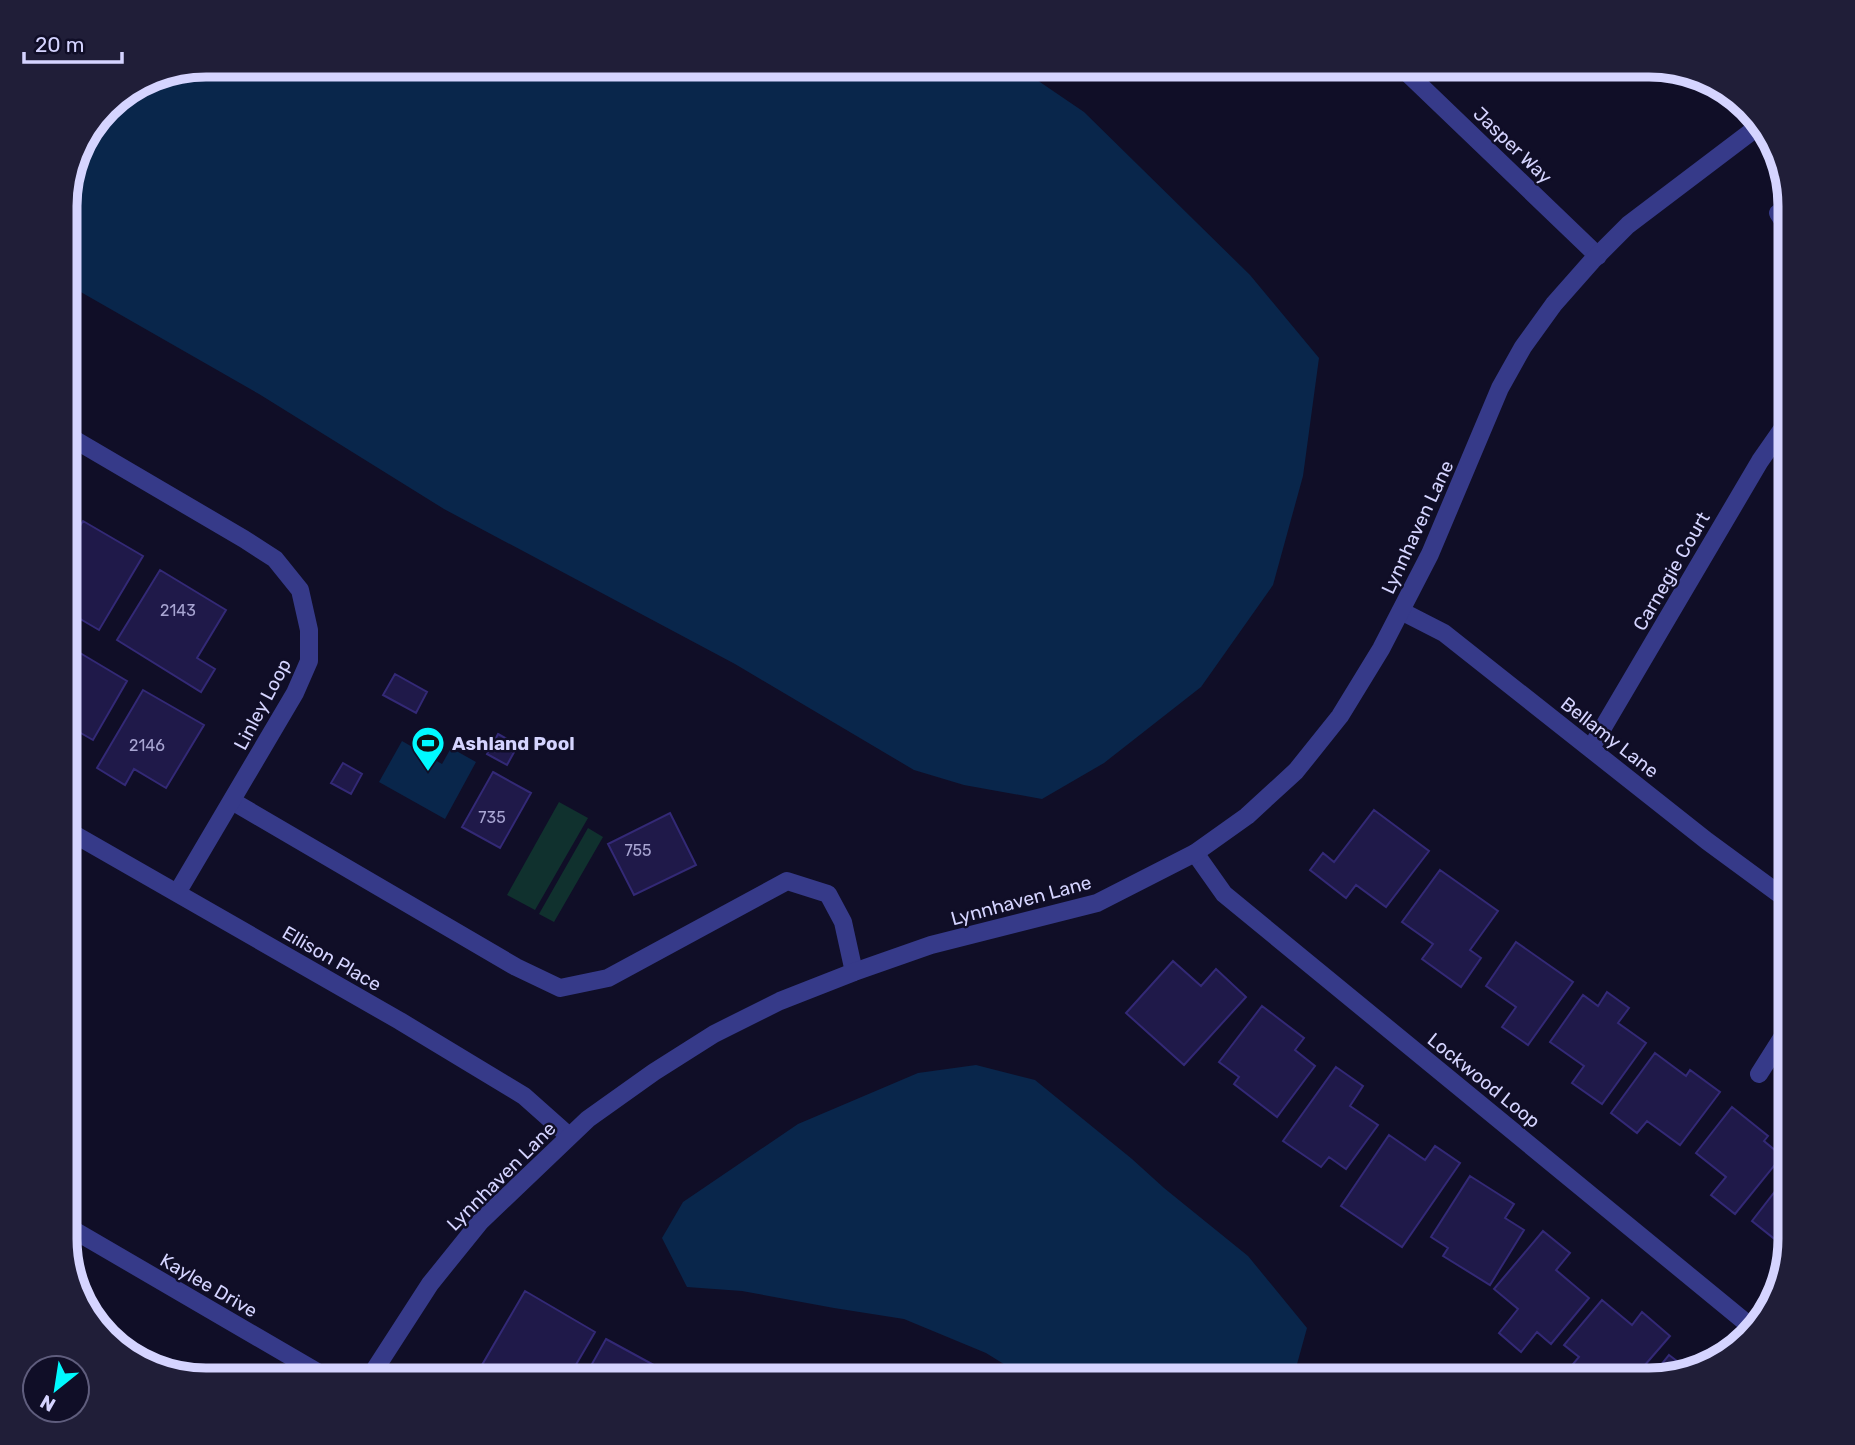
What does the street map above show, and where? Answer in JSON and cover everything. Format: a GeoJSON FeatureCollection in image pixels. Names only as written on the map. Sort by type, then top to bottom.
{"type":"FeatureCollection","features":[{"type":"Feature","properties":{"kind":"street","name":"Jasper Way"},"geometry":{"type":"LineString","coordinates":[[1412,77],[1598,256]]}},
{"type":"Feature","properties":{"kind":"street","name":"Lynnhaven Lane"},"geometry":{"type":"LineString","coordinates":[[376,1368],[430,1284],[480,1222],[588,1119],[654,1072],[714,1034],[780,1001],[854,972],[931,946],[1097,903],[1195,853],[1247,816],[1296,771],[1340,716],[1381,649],[1430,554],[1500,388],[1523,347],[1554,304],[1628,226],[1753,130]]}},
{"type":"Feature","properties":{"kind":"street","name":"Carnegie Court"},"geometry":{"type":"LineString","coordinates":[[1591,748],[1760,461],[1778,435]]}},
{"type":"Feature","properties":{"kind":"street","name":"Linley Loop"},"geometry":{"type":"LineString","coordinates":[[77,441],[275,559],[300,590],[309,630],[309,661],[295,694],[177,893]]}},
{"type":"Feature","properties":{"kind":"street","name":"Bellamy Lane"},"geometry":{"type":"LineString","coordinates":[[1401,611],[1444,633],[1707,841],[1778,893]]}},
{"type":"Feature","properties":{"kind":"street"},"geometry":{"type":"LineString","coordinates":[[232,801],[516,967],[560,988],[608,978],[787,881],[828,894],[843,922],[854,972]]}},
{"type":"Feature","properties":{"kind":"street","name":"Ellison Place"},"geometry":{"type":"LineString","coordinates":[[77,836],[400,1021],[524,1096],[569,1136]]}},
{"type":"Feature","properties":{"kind":"street","name":"Lockwood Loop"},"geometry":{"type":"LineString","coordinates":[[1195,853],[1224,894],[1747,1323]]}},
{"type":"Feature","properties":{"kind":"street"},"geometry":{"type":"LineString","coordinates":[[1759,1074],[1778,1044]]}},
{"type":"Feature","properties":{"kind":"street","name":"Kaylee Drive"},"geometry":{"type":"LineString","coordinates":[[77,1232],[310,1368]]}},
{"type":"Feature","properties":{"kind":"green space"},"geometry":{"type":"Polygon","coordinates":[[[559,802],[588,818],[535,910],[507,895],[559,802]]]}},
{"type":"Feature","properties":{"kind":"green space"},"geometry":{"type":"Polygon","coordinates":[[[588,828],[603,837],[554,922],[539,914],[588,828]]]}},
{"type":"Feature","properties":{"kind":"water"},"geometry":{"type":"Polygon","coordinates":[[[1033,77],[1084,112],[1250,275],[1319,358],[1303,476],[1273,585],[1201,687],[1104,763],[1042,799],[964,785],[914,770],[735,664],[444,509],[259,394],[77,290],[77,198],[81,173],[94,142],[115,115],[134,99],[149,90],[181,79],[1033,77]]]}},
{"type":"Feature","properties":{"kind":"water","name":"Ashland Pool"},"geometry":{"type":"Polygon","coordinates":[[[402,741],[442,764],[451,748],[476,762],[445,819],[379,782],[402,741]]]}},
{"type":"Feature","properties":{"kind":"water"},"geometry":{"type":"Polygon","coordinates":[[[976,1065],[1035,1080],[1248,1256],[1307,1328],[1296,1368],[1010,1368],[986,1353],[904,1319],[742,1291],[687,1287],[662,1238],[683,1202],[798,1124],[918,1073],[976,1065]]]}},
{"type":"Feature","properties":{"kind":"building"},"geometry":{"type":"Polygon","coordinates":[[[83,521],[143,556],[99,630],[77,617],[77,531],[83,521]]]}},
{"type":"Feature","properties":{"kind":"building"},"geometry":{"type":"Polygon","coordinates":[[[160,570],[226,610],[197,658],[215,669],[201,692],[117,640],[160,570]]]}},
{"type":"Feature","properties":{"kind":"building"},"geometry":{"type":"Polygon","coordinates":[[[77,651],[127,681],[93,740],[77,731],[77,651]]]}},
{"type":"Feature","properties":{"kind":"building"},"geometry":{"type":"Polygon","coordinates":[[[395,674],[427,692],[416,713],[383,695],[395,674]]]}},
{"type":"Feature","properties":{"kind":"building"},"geometry":{"type":"Polygon","coordinates":[[[143,690],[204,725],[166,788],[134,769],[125,785],[97,768],[143,690]]]}},
{"type":"Feature","properties":{"kind":"building"},"geometry":{"type":"Polygon","coordinates":[[[498,734],[518,745],[507,765],[487,754],[498,734]]]}},
{"type":"Feature","properties":{"kind":"building"},"geometry":{"type":"Polygon","coordinates":[[[343,763],[362,774],[351,794],[331,783],[343,763]]]}},
{"type":"Feature","properties":{"kind":"building"},"geometry":{"type":"Polygon","coordinates":[[[493,772],[531,793],[500,848],[462,827],[493,772]]]}},
{"type":"Feature","properties":{"kind":"building"},"geometry":{"type":"Polygon","coordinates":[[[1374,810],[1429,851],[1386,907],[1356,885],[1346,898],[1310,870],[1323,853],[1334,862],[1374,810]]]}},
{"type":"Feature","properties":{"kind":"building"},"geometry":{"type":"Polygon","coordinates":[[[670,813],[696,865],[634,895],[608,844],[670,813]]]}},
{"type":"Feature","properties":{"kind":"building"},"geometry":{"type":"Polygon","coordinates":[[[1440,870],[1498,911],[1470,950],[1481,958],[1461,987],[1422,959],[1433,944],[1402,922],[1440,870]]]}},
{"type":"Feature","properties":{"kind":"building"},"geometry":{"type":"Polygon","coordinates":[[[1516,942],[1573,982],[1528,1045],[1502,1027],[1516,1007],[1486,986],[1516,942]]]}},
{"type":"Feature","properties":{"kind":"building"},"geometry":{"type":"Polygon","coordinates":[[[1173,961],[1201,986],[1216,969],[1246,997],[1184,1065],[1126,1013],[1173,961]]]}},
{"type":"Feature","properties":{"kind":"building"},"geometry":{"type":"Polygon","coordinates":[[[1607,992],[1629,1008],[1618,1023],[1646,1043],[1602,1104],[1572,1083],[1584,1066],[1550,1042],[1583,995],[1598,1006],[1607,992]]]}},
{"type":"Feature","properties":{"kind":"building"},"geometry":{"type":"Polygon","coordinates":[[[1262,1006],[1304,1038],[1295,1050],[1315,1066],[1277,1117],[1234,1084],[1239,1077],[1219,1062],[1262,1006]]]}},
{"type":"Feature","properties":{"kind":"building"},"geometry":{"type":"Polygon","coordinates":[[[1655,1053],[1686,1076],[1690,1070],[1720,1092],[1680,1145],[1647,1121],[1637,1133],[1611,1113],[1655,1053]]]}},
{"type":"Feature","properties":{"kind":"building"},"geometry":{"type":"Polygon","coordinates":[[[1336,1067],[1363,1086],[1350,1106],[1378,1125],[1346,1169],[1329,1157],[1321,1167],[1283,1141],[1336,1067]]]}},
{"type":"Feature","properties":{"kind":"building"},"geometry":{"type":"Polygon","coordinates":[[[1732,1107],[1768,1136],[1764,1141],[1778,1153],[1778,1161],[1735,1214],[1711,1195],[1726,1177],[1696,1153],[1732,1107]]]}},
{"type":"Feature","properties":{"kind":"building"},"geometry":{"type":"Polygon","coordinates":[[[1389,1135],[1425,1160],[1435,1146],[1460,1163],[1402,1247],[1341,1206],[1389,1135]]]}},
{"type":"Feature","properties":{"kind":"building"},"geometry":{"type":"Polygon","coordinates":[[[1470,1176],[1514,1204],[1505,1218],[1524,1230],[1490,1285],[1443,1256],[1448,1248],[1431,1237],[1470,1176]]]}},
{"type":"Feature","properties":{"kind":"building"},"geometry":{"type":"Polygon","coordinates":[[[1778,1187],[1778,1242],[1752,1221],[1778,1187]]]}},
{"type":"Feature","properties":{"kind":"building"},"geometry":{"type":"Polygon","coordinates":[[[1543,1231],[1570,1253],[1556,1270],[1589,1298],[1551,1344],[1537,1332],[1521,1352],[1499,1333],[1518,1309],[1494,1289],[1543,1231]]]}},
{"type":"Feature","properties":{"kind":"building"},"geometry":{"type":"Polygon","coordinates":[[[525,1291],[595,1332],[574,1368],[480,1368],[525,1291]]]}},
{"type":"Feature","properties":{"kind":"building"},"geometry":{"type":"Polygon","coordinates":[[[1602,1300],[1632,1325],[1642,1312],[1670,1336],[1642,1368],[1570,1368],[1579,1357],[1564,1345],[1602,1300]]]}},
{"type":"Feature","properties":{"kind":"building"},"geometry":{"type":"Polygon","coordinates":[[[606,1339],[659,1368],[590,1368],[606,1339]]]}},
{"type":"Feature","properties":{"kind":"building"},"geometry":{"type":"Polygon","coordinates":[[[1669,1355],[1681,1364],[1666,1367],[1659,1367],[1669,1355]]]}},
{"type":"Feature","properties":{"kind":"place","name":"Ashland Pool"},"geometry":{"type":"Point","coordinates":[428,773]}}]}
